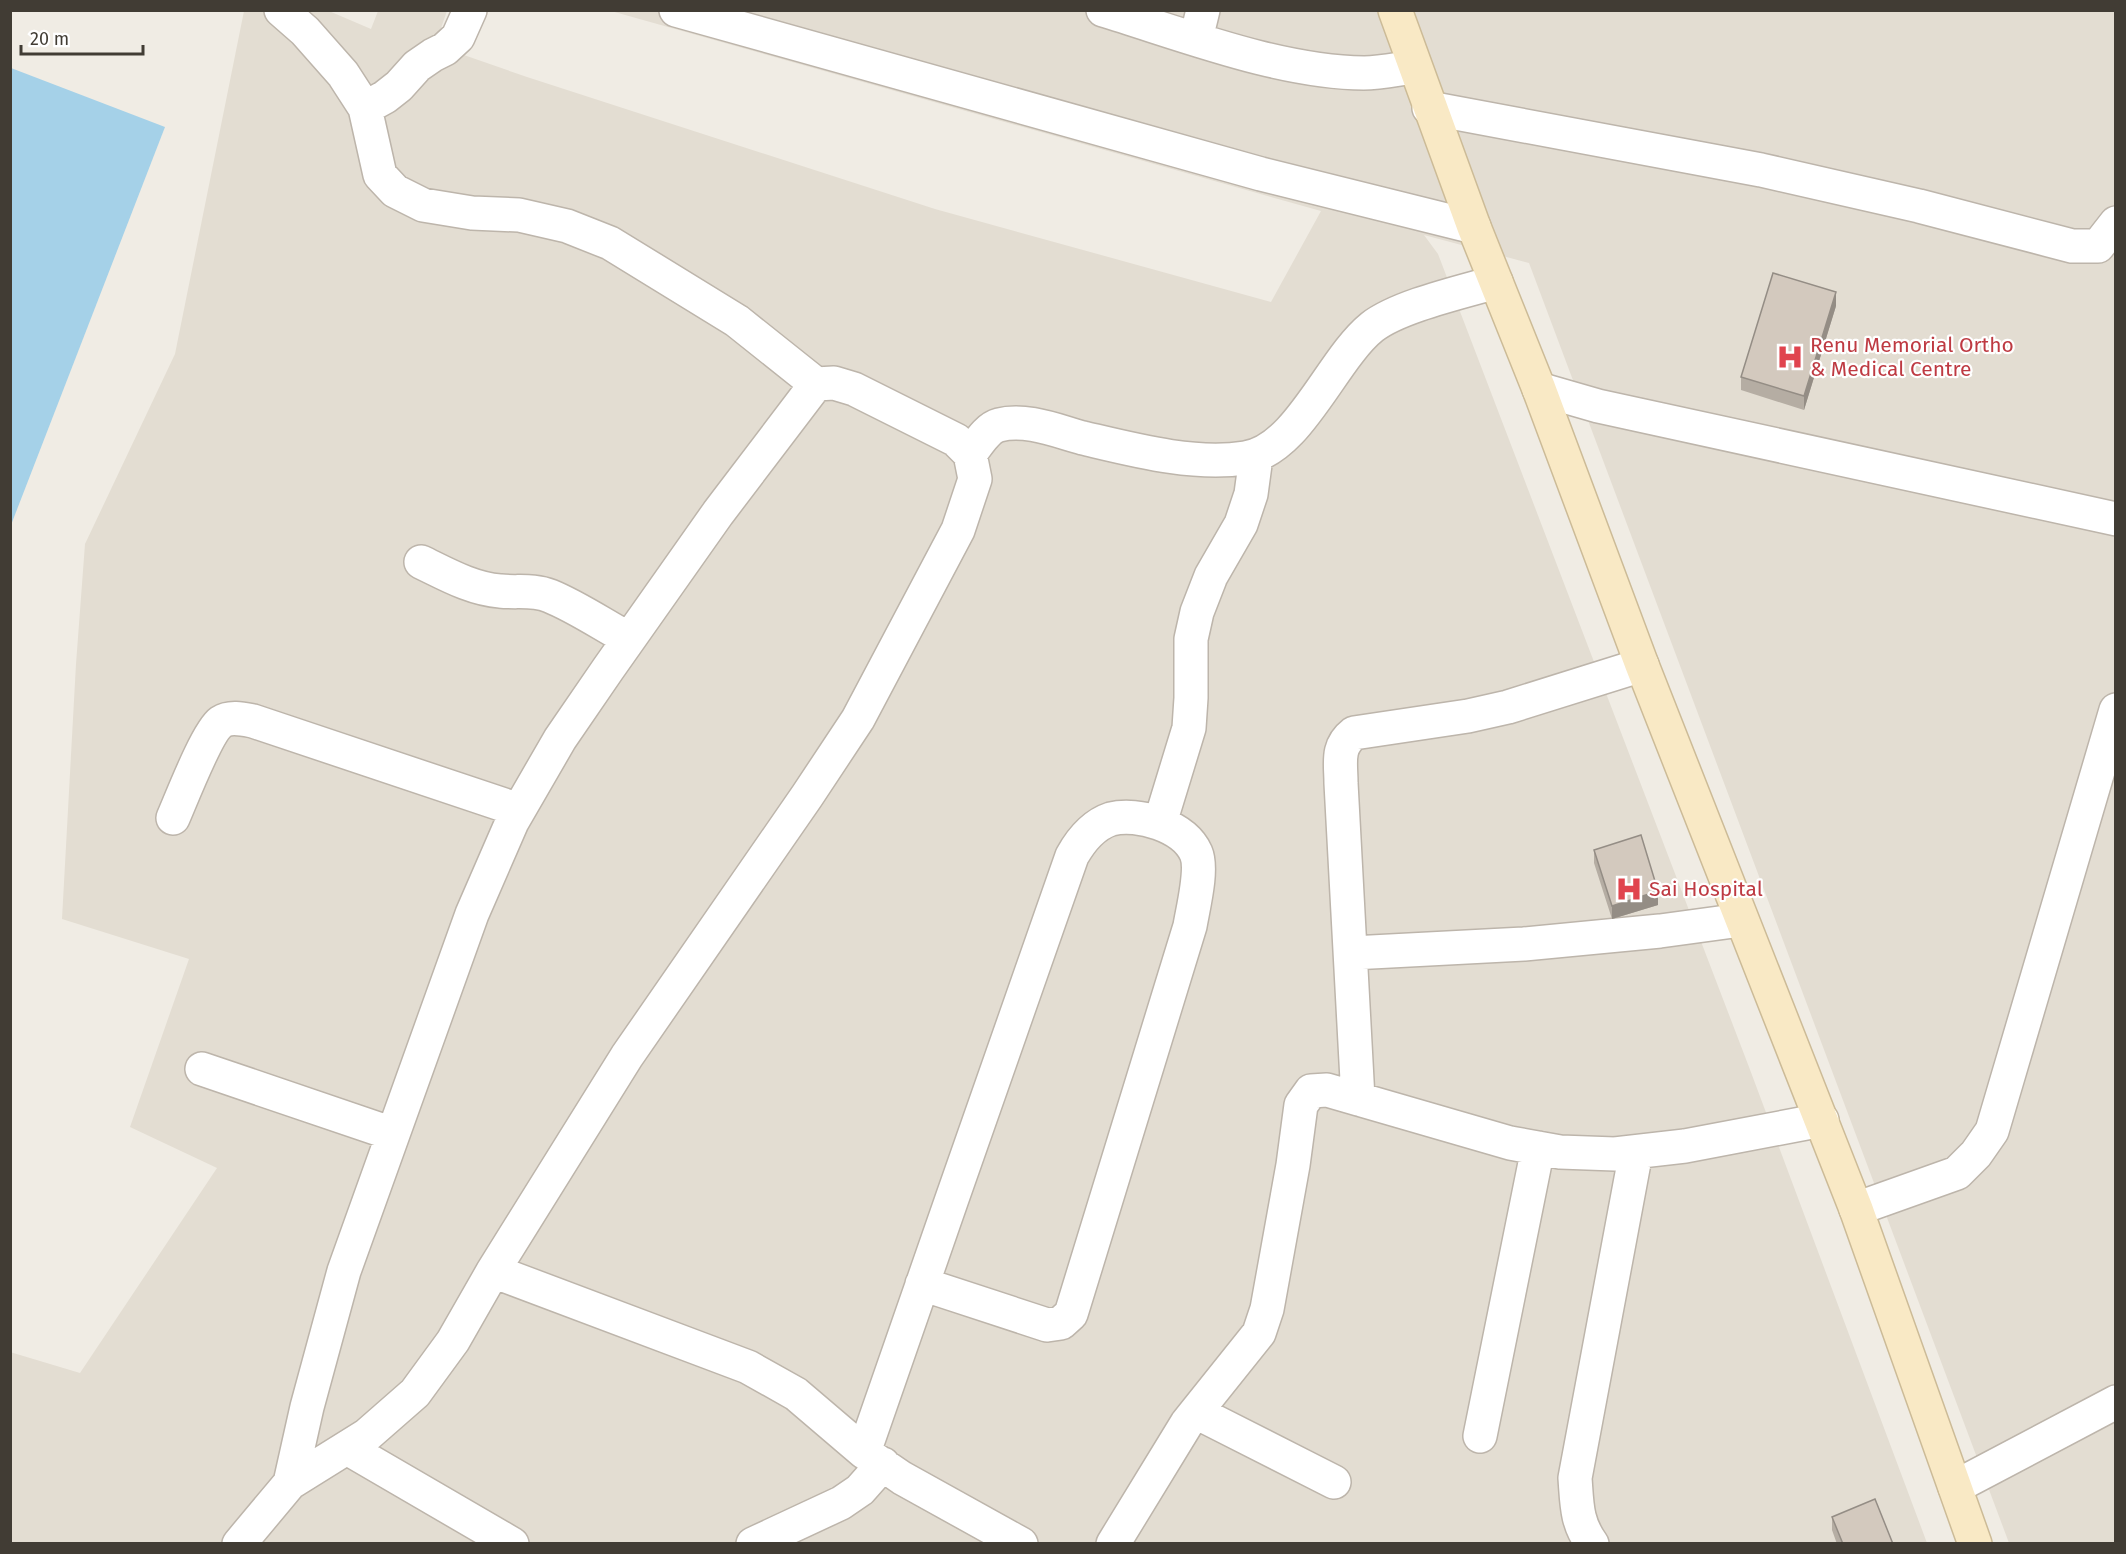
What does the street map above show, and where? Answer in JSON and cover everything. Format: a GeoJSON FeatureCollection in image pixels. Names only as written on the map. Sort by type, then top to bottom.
{"type":"FeatureCollection","features":[{"type":"Feature","properties":{"kind":"street"},"geometry":{"type":"LineString","coordinates":[[239,1544],[290,1483],[368,1435],[415,1393],[453,1341],[493,1271],[627,1056],[858,719],[958,530],[975,479],[970,454],[956,440],[854,389],[834,383],[816,384],[737,321],[609,243],[567,226],[519,215],[472,213],[423,205],[395,191],[380,175],[365,108],[343,74],[306,31],[281,10]]}},
{"type":"Feature","properties":{"kind":"street"},"geometry":{"type":"LineString","coordinates":[[365,108],[399,86],[417,66],[446,49],[458,37],[470,10]]}},
{"type":"Feature","properties":{"kind":"street"},"geometry":{"type":"LineString","coordinates":[[676,10],[1261,174],[1474,227]]}},
{"type":"Feature","properties":{"kind":"street"},"geometry":{"type":"LineString","coordinates":[[1103,10],[1199,25],[1274,62],[1332,71],[1366,73],[1407,32],[1429,108],[1474,227],[1539,389],[1642,665],[1741,920],[1856,1209],[1975,1544]]}},
{"type":"Feature","properties":{"kind":"street"},"geometry":{"type":"LineString","coordinates":[[1429,108],[1761,170],[1919,206],[2072,246],[2098,246],[2115,223]]}},
{"type":"Feature","properties":{"kind":"street"},"geometry":{"type":"LineString","coordinates":[[970,454],[983,437],[996,426],[1020,422],[1132,450],[1228,461],[1256,457],[1278,443],[1301,418],[1350,350],[1372,327],[1394,314],[1496,282]]}},
{"type":"Feature","properties":{"kind":"street"},"geometry":{"type":"LineString","coordinates":[[290,1483],[307,1407],[344,1271],[472,914],[519,810],[560,739],[629,639],[718,513],[816,384]]}},
{"type":"Feature","properties":{"kind":"street"},"geometry":{"type":"LineString","coordinates":[[1539,389],[1598,406],[2115,519]]}},
{"type":"Feature","properties":{"kind":"street"},"geometry":{"type":"LineString","coordinates":[[1160,823],[1189,728],[1191,639],[1197,612],[1211,576],[1241,524],[1251,494],[1256,457]]}},
{"type":"Feature","properties":{"kind":"street"},"geometry":{"type":"LineString","coordinates":[[421,562],[480,588],[501,592],[534,591],[551,597],[629,639]]}},
{"type":"Feature","properties":{"kind":"street"},"geometry":{"type":"LineString","coordinates":[[1358,1099],[1352,953],[1341,783],[1341,753],[1344,741],[1354,733],[1468,716],[1508,707],[1642,665]]}},
{"type":"Feature","properties":{"kind":"street"},"geometry":{"type":"LineString","coordinates":[[1856,1209],[1957,1173],[1976,1154],[1992,1131],[2115,710]]}},
{"type":"Feature","properties":{"kind":"street"},"geometry":{"type":"LineString","coordinates":[[173,818],[210,735],[222,721],[236,718],[253,721],[519,810]]}},
{"type":"Feature","properties":{"kind":"street"},"geometry":{"type":"LineString","coordinates":[[753,1544],[842,1503],[860,1490],[873,1458],[922,1284],[1072,856],[1081,840],[1096,827],[1112,819],[1135,818],[1160,823],[1185,838],[1196,854],[1198,880],[1192,914],[1071,1314],[1061,1323],[1047,1325],[922,1284]]}},
{"type":"Feature","properties":{"kind":"street"},"geometry":{"type":"LineString","coordinates":[[1352,953],[1524,944],[1660,931],[1741,920]]}},
{"type":"Feature","properties":{"kind":"street"},"geometry":{"type":"LineString","coordinates":[[202,1069],[393,1134]]}},
{"type":"Feature","properties":{"kind":"street"},"geometry":{"type":"LineString","coordinates":[[1113,1544],[1196,1412],[1259,1333],[1267,1309],[1293,1165],[1301,1105],[1311,1091],[1327,1090],[1510,1143],[1560,1152],[1615,1154],[1636,1152],[1685,1146],[1822,1120]]}},
{"type":"Feature","properties":{"kind":"street"},"geometry":{"type":"LineString","coordinates":[[1480,1436],[1538,1148]]}},
{"type":"Feature","properties":{"kind":"street"},"geometry":{"type":"LineString","coordinates":[[1592,1544],[1582,1529],[1575,1478],[1636,1152]]}},
{"type":"Feature","properties":{"kind":"street"},"geometry":{"type":"LineString","coordinates":[[493,1271],[748,1367],[796,1394],[873,1458],[902,1478],[1021,1544]]}},
{"type":"Feature","properties":{"kind":"street"},"geometry":{"type":"LineString","coordinates":[[1955,1487],[2115,1402]]}},
{"type":"Feature","properties":{"kind":"street"},"geometry":{"type":"LineString","coordinates":[[1196,1412],[1334,1482]]}},
{"type":"Feature","properties":{"kind":"street"},"geometry":{"type":"LineString","coordinates":[[347,1448],[512,1544]]}},
{"type":"Feature","properties":{"kind":"shaded area"},"geometry":{"type":"Polygon","coordinates":[[[244,11],[329,11],[371,29],[378,11],[447,11],[435,45],[935,209],[1271,302],[1321,211],[611,11],[2115,11],[2115,1543],[2009,1543],[1529,263],[1424,235],[1438,254],[1749,1067],[1927,1543],[11,1543],[10,1352],[80,1373],[217,1168],[130,1127],[189,959],[62,919],[85,544],[175,354],[244,11]]]}},
{"type":"Feature","properties":{"kind":"water"},"geometry":{"type":"Polygon","coordinates":[[[11,68],[165,127],[11,525],[11,68]]]}},
{"type":"Feature","properties":{"kind":"building"},"geometry":{"type":"Polygon","coordinates":[[[1773,273],[1836,292],[1804,396],[1741,377],[1773,273]]]}},
{"type":"Feature","properties":{"kind":"building"},"geometry":{"type":"Polygon","coordinates":[[[1641,835],[1658,891],[1612,906],[1594,850],[1641,835]]]}},
{"type":"Feature","properties":{"kind":"building"},"geometry":{"type":"Polygon","coordinates":[[[1875,1499],[1893,1544],[1843,1544],[1832,1517],[1875,1499]]]}},
{"type":"Feature","properties":{"kind":"place","name":"Renu Memorial Ortho & Medical Centre"},"geometry":{"type":"Point","coordinates":[1790,357]}},
{"type":"Feature","properties":{"kind":"place","name":"Sai Hospital"},"geometry":{"type":"Point","coordinates":[1629,889]}}]}
